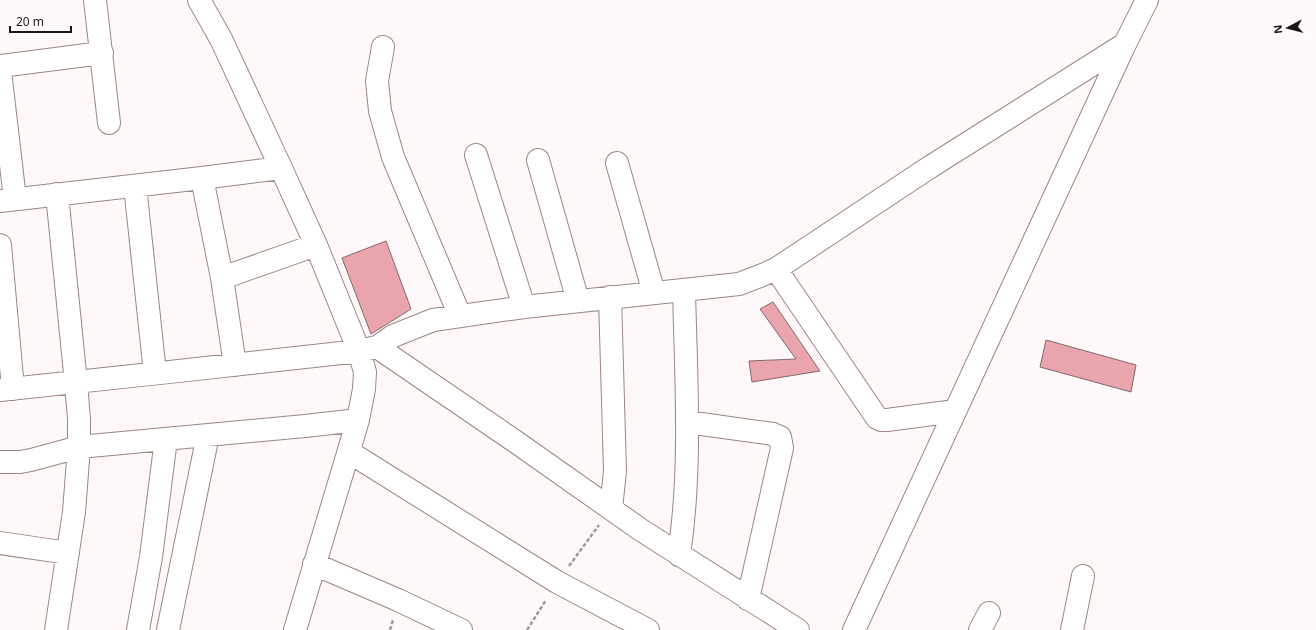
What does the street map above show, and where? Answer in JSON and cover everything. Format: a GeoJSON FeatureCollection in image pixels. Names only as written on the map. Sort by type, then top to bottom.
{"type":"FeatureCollection","features":[{"type":"Feature","properties":{"kind":"street"},"geometry":{"type":"LineString","coordinates":[[95,0],[109,123]]}},
{"type":"Feature","properties":{"kind":"street"},"geometry":{"type":"LineString","coordinates":[[199,0],[221,39],[316,245],[368,349],[510,437],[611,509],[679,555],[798,630]]}},
{"type":"Feature","properties":{"kind":"street"},"geometry":{"type":"LineString","coordinates":[[854,630],[1125,44],[1147,0]]}},
{"type":"Feature","properties":{"kind":"street"},"geometry":{"type":"LineString","coordinates":[[0,245],[7,389],[76,383],[368,349],[393,336],[434,320],[524,307],[739,284],[776,269],[930,167],[1125,44]]}},
{"type":"Feature","properties":{"kind":"street"},"geometry":{"type":"LineString","coordinates":[[383,47],[377,81],[380,111],[393,157],[460,316]]}},
{"type":"Feature","properties":{"kind":"street"},"geometry":{"type":"LineString","coordinates":[[0,66],[102,54]]}},
{"type":"Feature","properties":{"kind":"street"},"geometry":{"type":"LineString","coordinates":[[0,71],[7,200],[281,168]]}},
{"type":"Feature","properties":{"kind":"street"},"geometry":{"type":"LineString","coordinates":[[476,155],[524,307]]}},
{"type":"Feature","properties":{"kind":"street"},"geometry":{"type":"LineString","coordinates":[[538,160],[578,301]]}},
{"type":"Feature","properties":{"kind":"street"},"geometry":{"type":"LineString","coordinates":[[617,163],[654,293]]}},
{"type":"Feature","properties":{"kind":"street"},"geometry":{"type":"LineString","coordinates":[[202,178],[222,278],[234,365]]}},
{"type":"Feature","properties":{"kind":"street"},"geometry":{"type":"LineString","coordinates":[[135,186],[155,373]]}},
{"type":"Feature","properties":{"kind":"street"},"geometry":{"type":"LineString","coordinates":[[56,630],[74,512],[79,448],[79,419],[76,383],[57,194]]}},
{"type":"Feature","properties":{"kind":"street"},"geometry":{"type":"LineString","coordinates":[[222,278],[316,245]]}},
{"type":"Feature","properties":{"kind":"street"},"geometry":{"type":"LineString","coordinates":[[776,269],[877,418],[887,420],[955,411]]}},
{"type":"Feature","properties":{"kind":"street"},"geometry":{"type":"LineString","coordinates":[[679,555],[683,526],[687,422],[684,290]]}},
{"type":"Feature","properties":{"kind":"street"},"geometry":{"type":"LineString","coordinates":[[610,298],[615,471],[611,509]]}},
{"type":"Feature","properties":{"kind":"street"},"geometry":{"type":"LineString","coordinates":[[295,630],[358,420],[364,389],[368,349]]}},
{"type":"Feature","properties":{"kind":"street"},"geometry":{"type":"LineString","coordinates":[[0,462],[20,462],[79,448],[166,438],[358,420]]}},
{"type":"Feature","properties":{"kind":"street"},"geometry":{"type":"LineString","coordinates":[[687,422],[773,434],[780,437],[782,448],[748,599]]}},
{"type":"Feature","properties":{"kind":"street"},"geometry":{"type":"LineString","coordinates":[[169,630],[208,435]]}},
{"type":"Feature","properties":{"kind":"street"},"geometry":{"type":"LineString","coordinates":[[138,630],[151,558],[166,438]]}},
{"type":"Feature","properties":{"kind":"street"},"geometry":{"type":"LineString","coordinates":[[349,452],[557,582],[648,630]]}},
{"type":"Feature","properties":{"kind":"street"},"geometry":{"type":"LineString","coordinates":[[0,543],[68,553]]}},
{"type":"Feature","properties":{"kind":"street"},"geometry":{"type":"LineString","coordinates":[[314,564],[398,600],[460,630]]}},
{"type":"Feature","properties":{"kind":"street"},"geometry":{"type":"LineString","coordinates":[[1072,630],[1083,576]]}},
{"type":"Feature","properties":{"kind":"building"},"geometry":{"type":"Polygon","coordinates":[[[386,241],[411,309],[371,334],[342,258],[386,241]]]}},
{"type":"Feature","properties":{"kind":"building"},"geometry":{"type":"Polygon","coordinates":[[[773,302],[820,371],[752,382],[749,361],[796,359],[760,309],[773,302]]]}},
{"type":"Feature","properties":{"kind":"building"},"geometry":{"type":"Polygon","coordinates":[[[1046,340],[1136,365],[1131,392],[1040,367],[1046,340]]]}}]}
